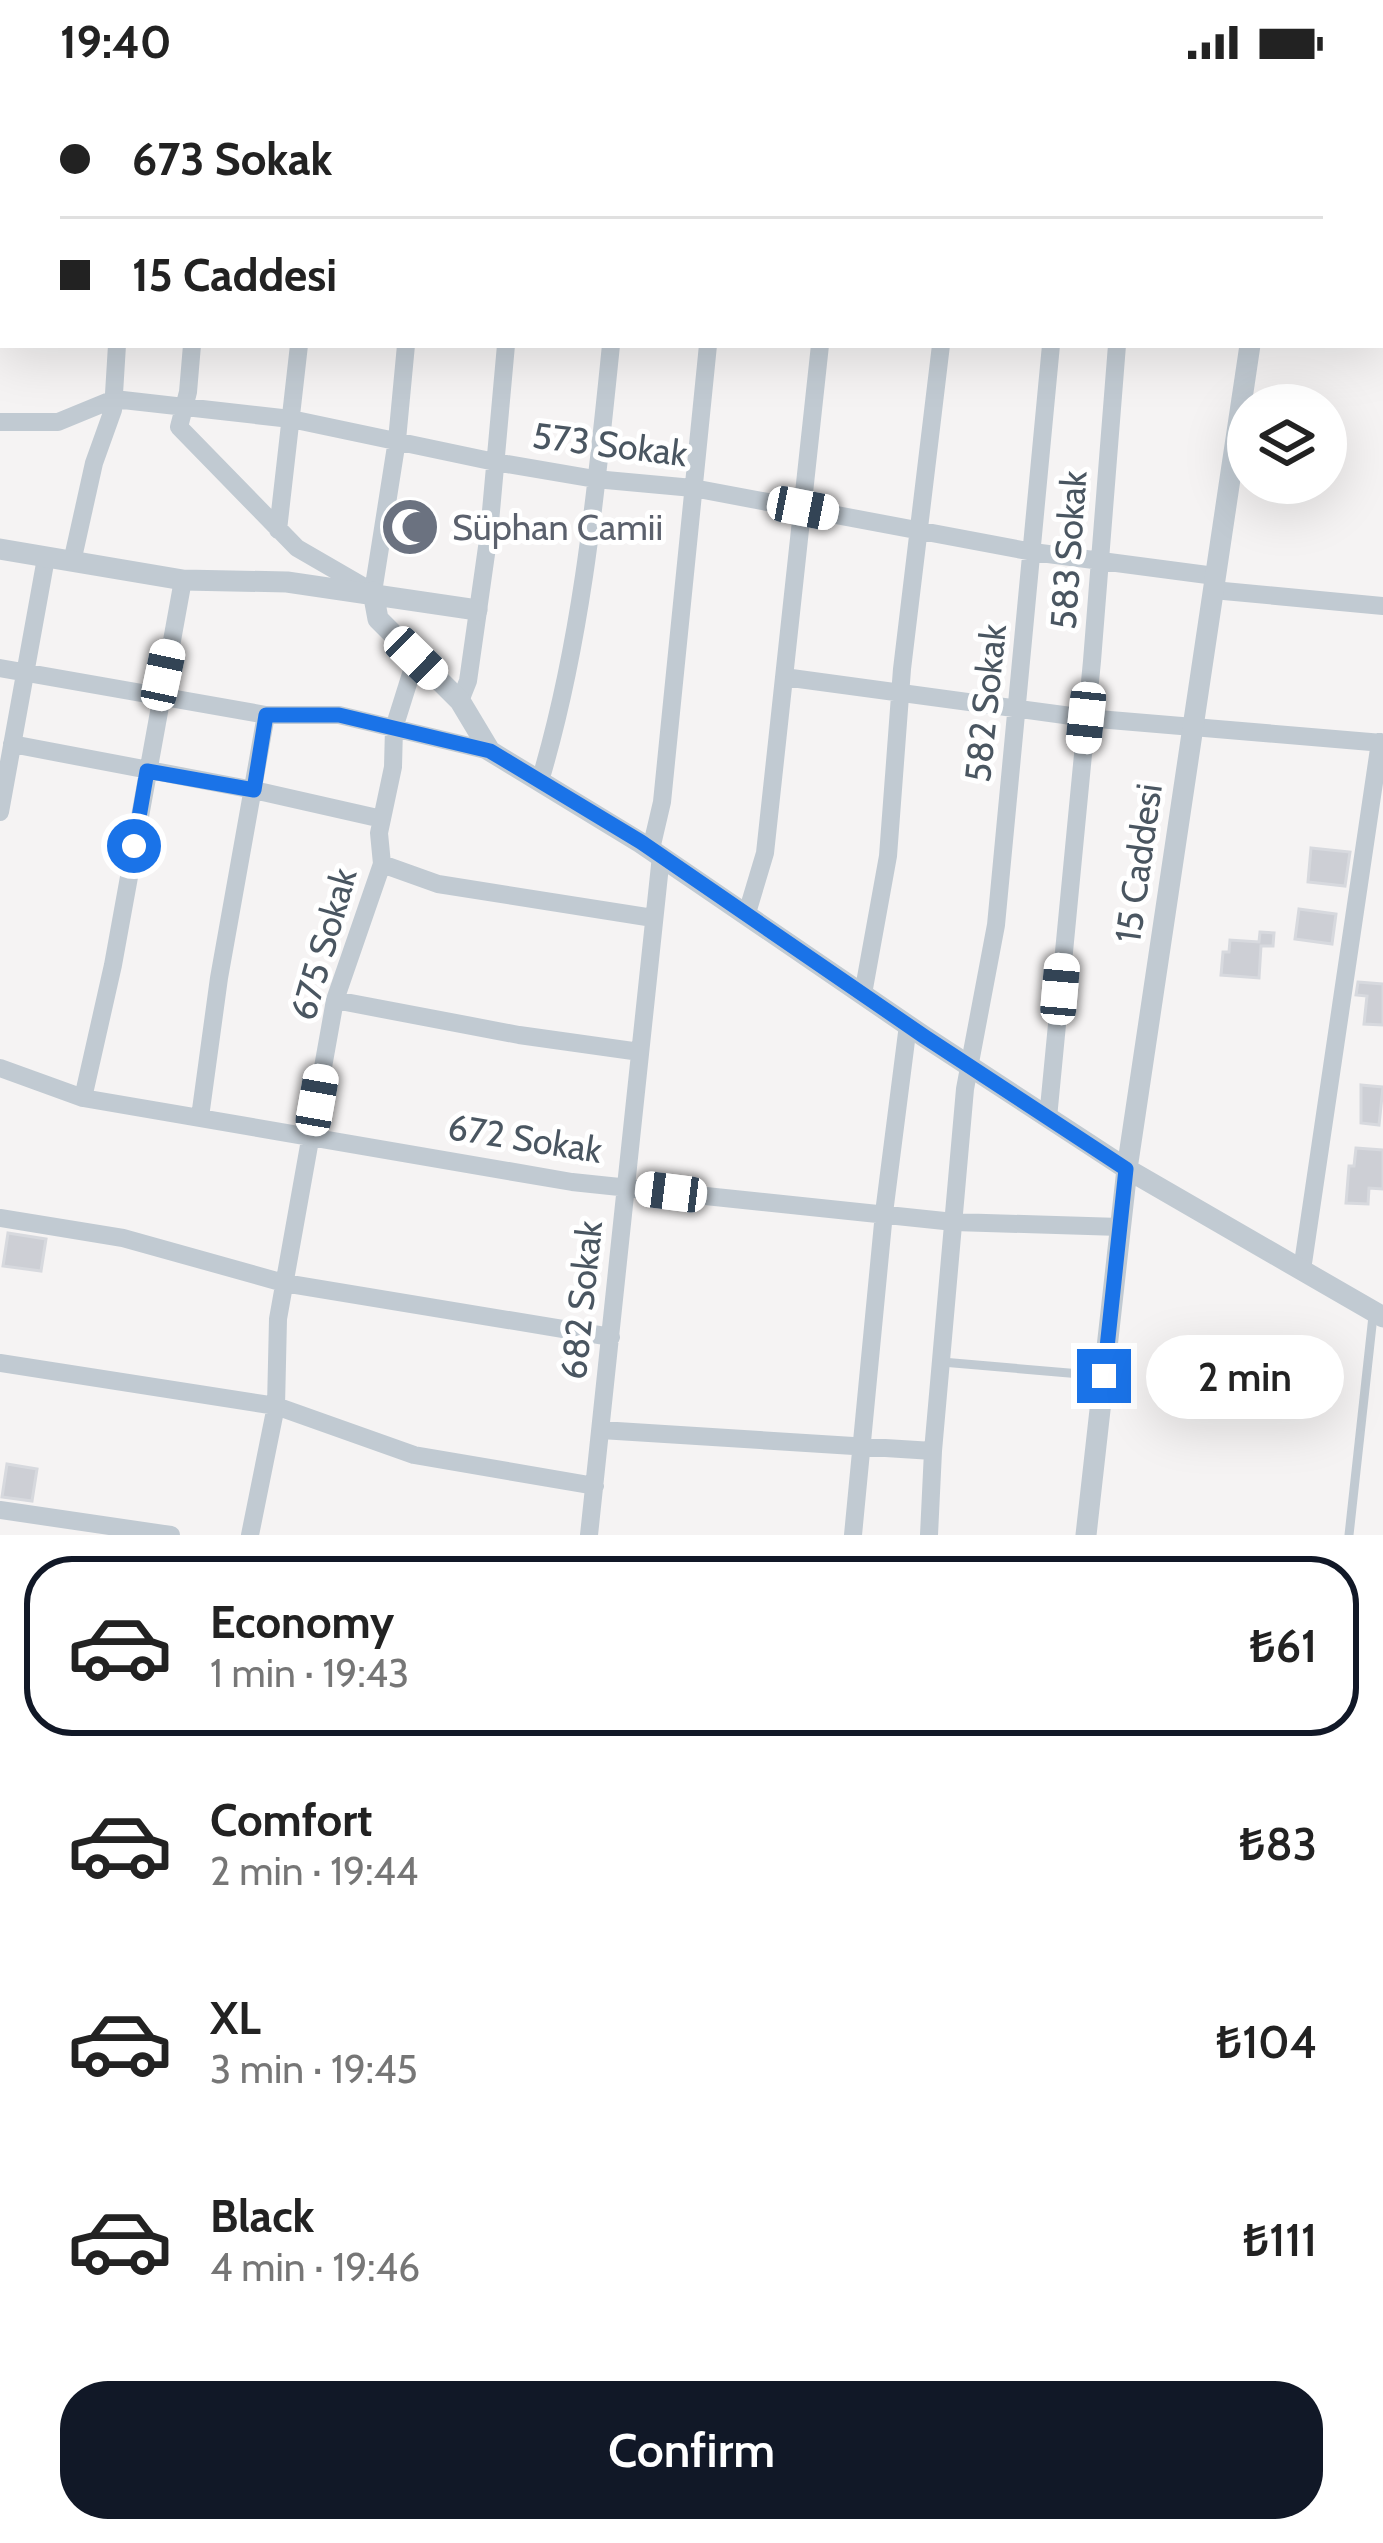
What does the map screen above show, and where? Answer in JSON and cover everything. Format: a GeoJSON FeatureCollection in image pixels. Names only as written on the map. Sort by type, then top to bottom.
{"type":"FeatureCollection","features":[{"type":"Feature","properties":{"kind":"street"},"geometry":{"type":"LineString","coordinates":[[72,562],[114,399],[117,348]]}},
{"type":"Feature","properties":{"kind":"street"},"geometry":{"type":"LineString","coordinates":[[192,348],[179,427],[297,548],[373,592]]}},
{"type":"Feature","properties":{"kind":"street"},"geometry":{"type":"LineString","coordinates":[[278,530],[299,348]]}},
{"type":"Feature","properties":{"kind":"street"},"geometry":{"type":"LineString","coordinates":[[406,348],[398,440],[373,592],[378,620],[460,701],[490,751]]}},
{"type":"Feature","properties":{"kind":"street"},"geometry":{"type":"LineString","coordinates":[[460,701],[468,681],[506,348]]}},
{"type":"Feature","properties":{"kind":"street"},"geometry":{"type":"LineString","coordinates":[[540,781],[560,716],[611,348]]}},
{"type":"Feature","properties":{"kind":"street","name":"682 Sokak"},"geometry":{"type":"LineString","coordinates":[[589,1535],[708,348]]}},
{"type":"Feature","properties":{"kind":"street"},"geometry":{"type":"LineString","coordinates":[[747,913],[765,853],[820,348]]}},
{"type":"Feature","properties":{"kind":"street"},"geometry":{"type":"LineString","coordinates":[[863,994],[888,856],[900,696],[941,348]]}},
{"type":"Feature","properties":{"kind":"street","name":"582 Sokak"},"geometry":{"type":"LineString","coordinates":[[929,1535],[968,1065],[996,925],[1051,348]]}},
{"type":"Feature","properties":{"kind":"street","name":"583 Sokak"},"geometry":{"type":"LineString","coordinates":[[1048,1118],[1118,348]]}},
{"type":"Feature","properties":{"kind":"street","name":"15 Caddesi"},"geometry":{"type":"LineString","coordinates":[[1086,1535],[1126,1169],[1250,348]]}},
{"type":"Feature","properties":{"kind":"street","name":"573 Sokak"},"geometry":{"type":"LineString","coordinates":[[0,422],[58,422],[114,399],[291,419],[495,462],[693,488],[921,528],[1214,583],[1262,598],[1383,606]]}},
{"type":"Feature","properties":{"kind":"street"},"geometry":{"type":"LineString","coordinates":[[0,549],[183,580],[287,582],[477,610]]}},
{"type":"Feature","properties":{"kind":"street"},"geometry":{"type":"LineString","coordinates":[[0,812],[46,558]]}},
{"type":"Feature","properties":{"kind":"street"},"geometry":{"type":"LineString","coordinates":[[83,1098],[113,964],[183,580]]}},
{"type":"Feature","properties":{"kind":"street","name":"675 Sokak"},"geometry":{"type":"LineString","coordinates":[[250,1535],[276,1406],[278,1319],[335,1000],[382,864],[379,833],[393,766],[394,728],[416,658]]}},
{"type":"Feature","properties":{"kind":"street"},"geometry":{"type":"LineString","coordinates":[[0,668],[266,715],[339,715],[490,751],[656,853],[1126,1169],[1378,1314]]}},
{"type":"Feature","properties":{"kind":"street"},"geometry":{"type":"LineString","coordinates":[[784,677],[1017,711],[1381,742],[1302,1270]]}},
{"type":"Feature","properties":{"kind":"street"},"geometry":{"type":"LineString","coordinates":[[200,1117],[219,979],[266,715]]}},
{"type":"Feature","properties":{"kind":"street"},"geometry":{"type":"LineString","coordinates":[[12,744],[382,819]]}},
{"type":"Feature","properties":{"kind":"street"},"geometry":{"type":"LineString","coordinates":[[382,864],[439,884],[653,918]]}},
{"type":"Feature","properties":{"kind":"street"},"geometry":{"type":"LineString","coordinates":[[335,1000],[640,1052]]}},
{"type":"Feature","properties":{"kind":"street"},"geometry":{"type":"LineString","coordinates":[[853,1535],[884,1213],[908,1025]]}},
{"type":"Feature","properties":{"kind":"street","name":"672 Sokak"},"geometry":{"type":"LineString","coordinates":[[0,1068],[83,1098],[572,1182],[954,1222],[1120,1227]]}},
{"type":"Feature","properties":{"kind":"street"},"geometry":{"type":"LineString","coordinates":[[0,1218],[122,1238],[284,1283],[611,1337]]}},
{"type":"Feature","properties":{"kind":"street"},"geometry":{"type":"LineString","coordinates":[[0,1363],[276,1406],[414,1455],[596,1486]]}},
{"type":"Feature","properties":{"kind":"street"},"geometry":{"type":"LineString","coordinates":[[602,1430],[933,1450]]}},
{"type":"Feature","properties":{"kind":"street"},"geometry":{"type":"LineString","coordinates":[[0,1510],[170,1535]]}},
{"type":"Feature","properties":{"kind":"lane"},"geometry":{"type":"LineString","coordinates":[[1349,1535],[1378,1314]]}},
{"type":"Feature","properties":{"kind":"lane"},"geometry":{"type":"LineString","coordinates":[[941,1362],[1104,1376]]}},
{"type":"Feature","properties":{"kind":"building","name":"Süphan Camii"},"geometry":{"type":"Polygon","coordinates":[[[400,509],[427,512],[425,548],[394,543],[400,509]]]}},
{"type":"Feature","properties":{"kind":"building"},"geometry":{"type":"Polygon","coordinates":[[[1311,848],[1350,852],[1345,886],[1308,882],[1311,848]]]}},
{"type":"Feature","properties":{"kind":"building"},"geometry":{"type":"Polygon","coordinates":[[[1299,909],[1336,914],[1332,944],[1295,939],[1299,909]]]}},
{"type":"Feature","properties":{"kind":"building"},"geometry":{"type":"Polygon","coordinates":[[[1260,932],[1274,933],[1273,946],[1261,946],[1259,978],[1221,975],[1223,952],[1229,952],[1230,940],[1259,942],[1260,932]]]}},
{"type":"Feature","properties":{"kind":"building"},"geometry":{"type":"Polygon","coordinates":[[[1358,982],[1383,984],[1383,1025],[1364,1024],[1367,996],[1356,995],[1358,982]]]}},
{"type":"Feature","properties":{"kind":"building"},"geometry":{"type":"Polygon","coordinates":[[[1361,1085],[1383,1087],[1379,1125],[1361,1123],[1361,1085]]]}},
{"type":"Feature","properties":{"kind":"building"},"geometry":{"type":"Polygon","coordinates":[[[1356,1148],[1383,1150],[1383,1189],[1369,1188],[1368,1204],[1346,1203],[1349,1166],[1354,1166],[1356,1148]]]}},
{"type":"Feature","properties":{"kind":"building"},"geometry":{"type":"Polygon","coordinates":[[[8,1233],[46,1239],[41,1271],[3,1266],[8,1233]]]}},
{"type":"Feature","properties":{"kind":"building"},"geometry":{"type":"Polygon","coordinates":[[[7,1464],[37,1469],[32,1501],[2,1497],[7,1464]]]}},
{"type":"Feature","properties":{"kind":"place","name":"Süphan Camii"},"geometry":{"type":"Point","coordinates":[410,527]}},
{"type":"Feature","properties":{"kind":"route"},"geometry":{"type":"LineString","coordinates":[[134,846],[147,771],[254,790],[266,715],[339,715],[490,751],[641,842],[1126,1169],[1104,1376]]}}]}
